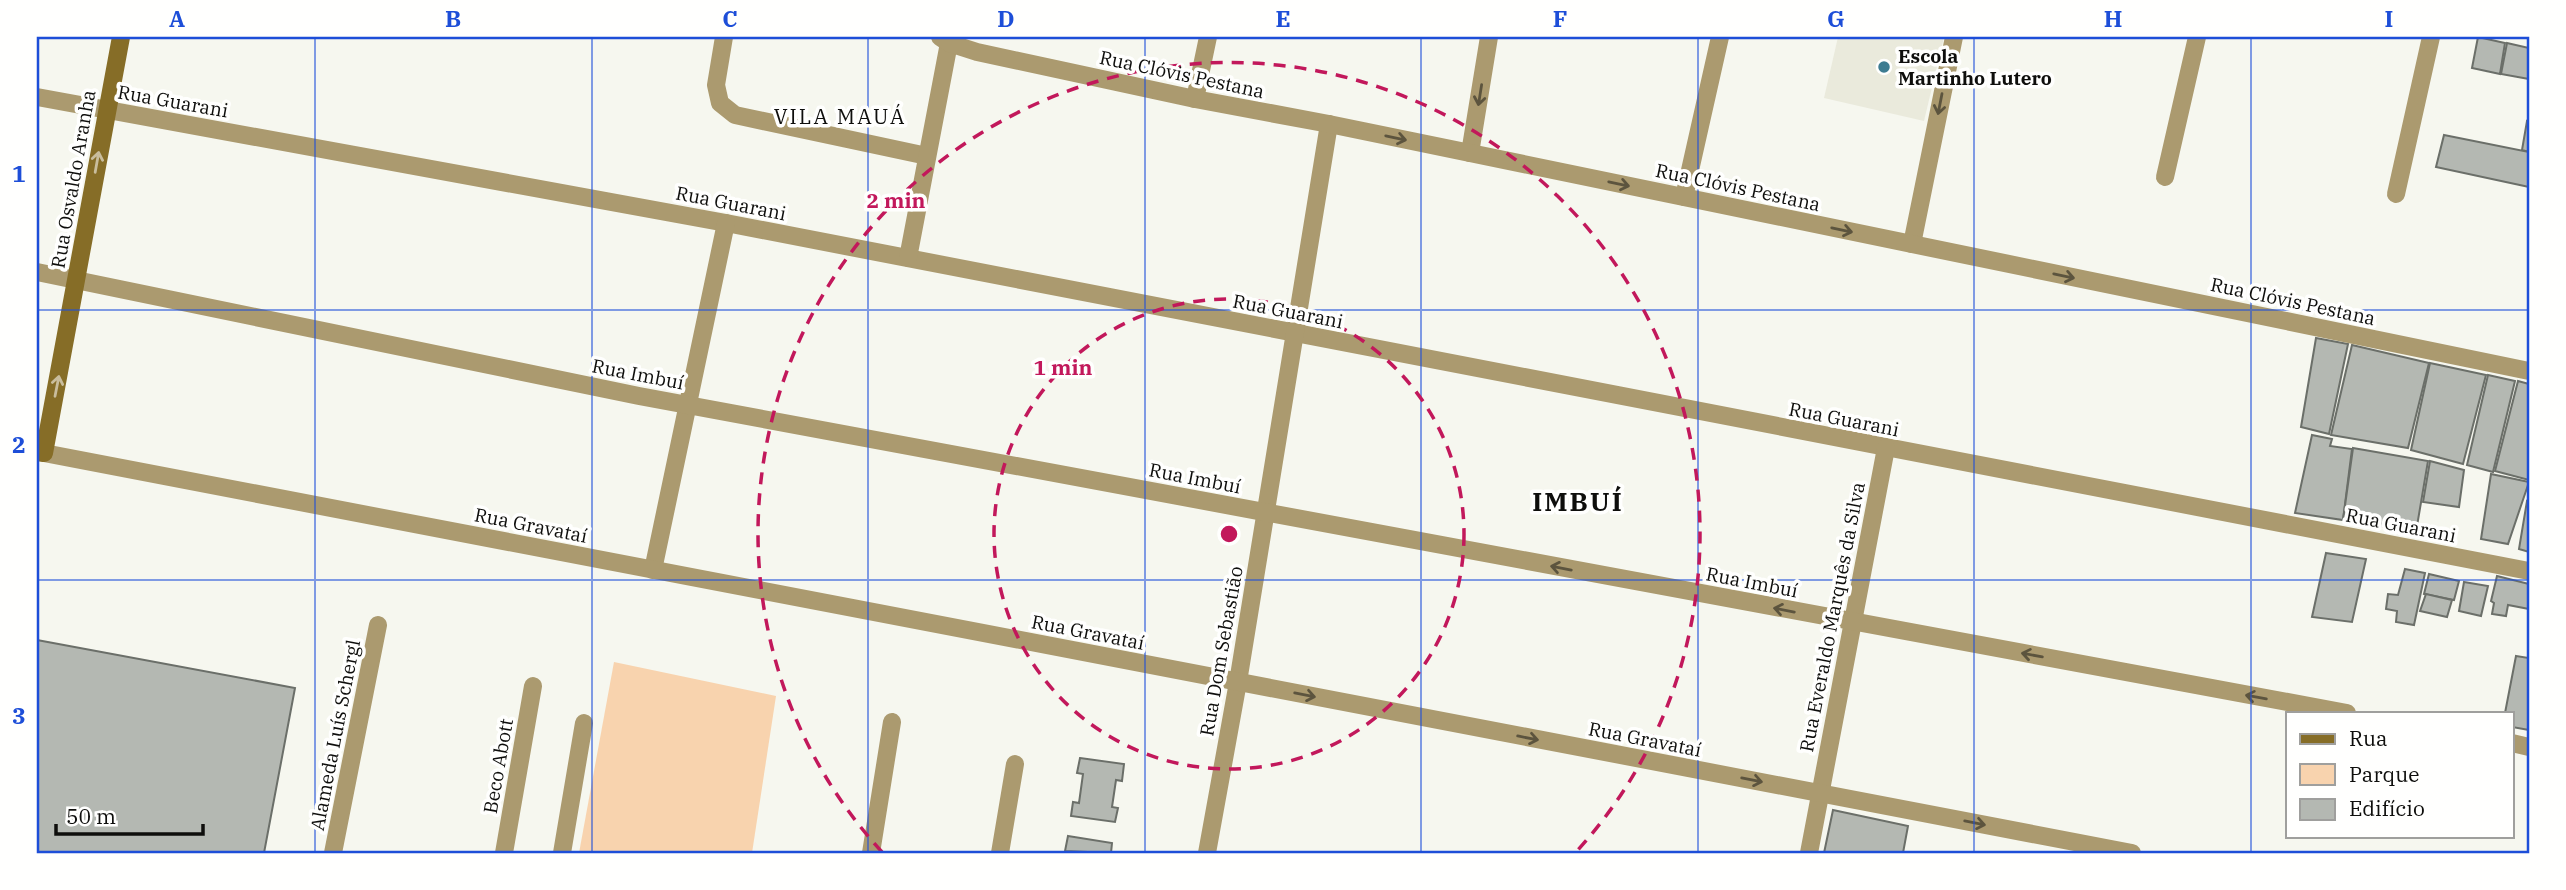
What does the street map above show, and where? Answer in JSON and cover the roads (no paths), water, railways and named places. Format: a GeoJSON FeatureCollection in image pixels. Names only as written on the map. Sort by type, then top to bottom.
{"type":"FeatureCollection","features":[{"type":"Feature","properties":{"kind":"main road","name":"Rua Osvaldo Aranha"},"geometry":{"type":"LineString","coordinates":[[41,452],[121,37]]}},
{"type":"Feature","properties":{"kind":"street"},"geometry":{"type":"LineString","coordinates":[[724,37],[716,85],[720,103],[735,115],[927,156]]}},
{"type":"Feature","properties":{"kind":"street"},"geometry":{"type":"LineString","coordinates":[[1195,99],[1208,37]]}},
{"type":"Feature","properties":{"kind":"street"},"geometry":{"type":"LineString","coordinates":[[1470,153],[1489,37]]}},
{"type":"Feature","properties":{"kind":"street"},"geometry":{"type":"LineString","coordinates":[[1684,197],[1720,37]]}},
{"type":"Feature","properties":{"kind":"street"},"geometry":{"type":"LineString","coordinates":[[1912,244],[1954,37]]}},
{"type":"Feature","properties":{"kind":"street"},"geometry":{"type":"LineString","coordinates":[[2165,177],[2197,37]]}},
{"type":"Feature","properties":{"kind":"street"},"geometry":{"type":"LineString","coordinates":[[2396,194],[2431,37]]}},
{"type":"Feature","properties":{"kind":"street"},"geometry":{"type":"LineString","coordinates":[[908,258],[945,40]]}},
{"type":"Feature","properties":{"kind":"street","name":"Rua Clóvis Pestana"},"geometry":{"type":"LineString","coordinates":[[945,40],[978,44],[1195,99],[1329,124],[2529,371]]}},
{"type":"Feature","properties":{"kind":"street","name":"Rua Guarani"},"geometry":{"type":"LineString","coordinates":[[37,97],[726,223],[2529,571]]}},
{"type":"Feature","properties":{"kind":"street","name":"Rua Dom Sebastião"},"geometry":{"type":"LineString","coordinates":[[1207,853],[1238,682],[1329,124]]}},
{"type":"Feature","properties":{"kind":"street"},"geometry":{"type":"LineString","coordinates":[[653,570],[726,223]]}},
{"type":"Feature","properties":{"kind":"street","name":"Rua Imbuí"},"geometry":{"type":"LineString","coordinates":[[37,272],[688,405],[2342,712]]}},
{"type":"Feature","properties":{"kind":"street","name":"Rua Everaldo Marquês da Silva"},"geometry":{"type":"LineString","coordinates":[[1809,853],[1886,448]]}},
{"type":"Feature","properties":{"kind":"street","name":"Rua Gravataí"},"geometry":{"type":"LineString","coordinates":[[41,452],[2132,853]]}},
{"type":"Feature","properties":{"kind":"street","name":"Alameda Luís Schergl"},"geometry":{"type":"LineString","coordinates":[[333,853],[378,625]]}},
{"type":"Feature","properties":{"kind":"street","name":"Beco Abott"},"geometry":{"type":"LineString","coordinates":[[505,853],[533,686]]}},
{"type":"Feature","properties":{"kind":"street"},"geometry":{"type":"LineString","coordinates":[[872,853],[892,722]]}},
{"type":"Feature","properties":{"kind":"street"},"geometry":{"type":"LineString","coordinates":[[562,853],[583,723]]}},
{"type":"Feature","properties":{"kind":"street"},"geometry":{"type":"LineString","coordinates":[[1000,853],[1015,764]]}},
{"type":"Feature","properties":{"kind":"place","name":"Escola Martinho Lutero"},"geometry":{"type":"Point","coordinates":[1884,67]}},
{"type":"Feature","properties":{"kind":"district","name":"VILA MAUÁ"},"geometry":{"type":"Point","coordinates":[840,117]}},
{"type":"Feature","properties":{"kind":"district","name":"IMBUÍ"},"geometry":{"type":"Point","coordinates":[1578,502]}}]}
